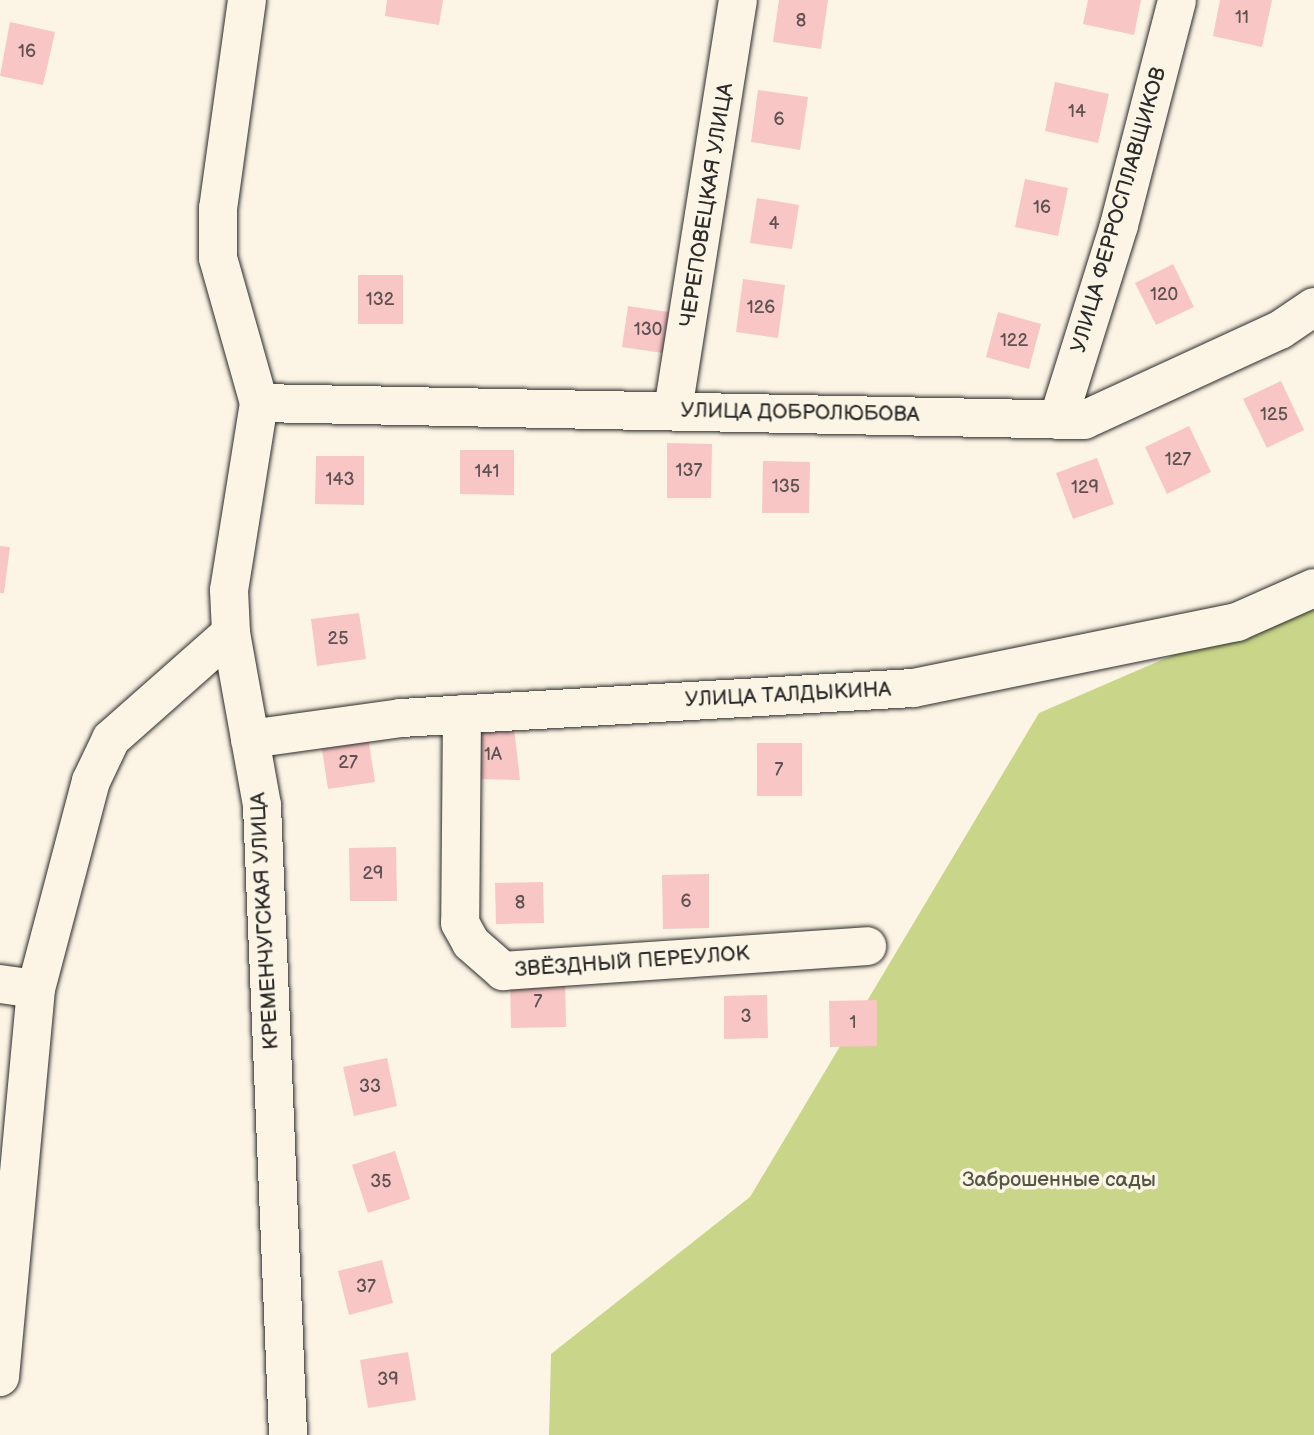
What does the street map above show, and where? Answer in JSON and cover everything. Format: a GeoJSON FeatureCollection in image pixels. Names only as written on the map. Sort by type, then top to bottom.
{"type":"FeatureCollection","features":[{"type":"Feature","properties":{"kind":"street","name":"КРЕМЕНЧУГСКАЯ УЛИЦА"},"geometry":{"type":"LineString","coordinates":[[247,0],[218,208],[218,258],[259,404],[229,590],[231,633],[262,806],[288,1435]]}},
{"type":"Feature","properties":{"kind":"street","name":"ЧЕРЕПОВЕЦКАЯ УЛИЦА"},"geometry":{"type":"LineString","coordinates":[[673,410],[738,0]]}},
{"type":"Feature","properties":{"kind":"street","name":"УЛИЦА ФЕРРОСПЛАВЩИКОВ"},"geometry":{"type":"LineString","coordinates":[[1058,420],[1119,225],[1177,0]]}},
{"type":"Feature","properties":{"kind":"street","name":"УЛИЦА ДОБРОЛЮБОВА"},"geometry":{"type":"LineString","coordinates":[[259,404],[1084,420],[1280,330],[1314,307]]}},
{"type":"Feature","properties":{"kind":"street","name":"УЛИЦА ТАЛДЫКИНА"},"geometry":{"type":"LineString","coordinates":[[250,739],[462,714],[913,688],[1237,622],[1314,588]]}},
{"type":"Feature","properties":{"kind":"street"},"geometry":{"type":"LineString","coordinates":[[0,1377],[18,986],[91,781],[111,739],[231,633]]}},
{"type":"Feature","properties":{"kind":"street","name":"ЗВЁЗДНЫЙ ПЕРЕУЛОК"},"geometry":{"type":"LineString","coordinates":[[462,714],[460,923],[471,943],[503,971],[867,946]]}},
{"type":"Feature","properties":{"kind":"green space","name":"Заброшенные сады"},"geometry":{"type":"Polygon","coordinates":[[[1314,594],[1314,1435],[549,1435],[551,1354],[750,1197],[1039,713],[1314,594]]]}},
{"type":"Feature","properties":{"kind":"building"},"geometry":{"type":"Polygon","coordinates":[[[387,0],[443,0],[439,25],[385,16],[387,0]]]}},
{"type":"Feature","properties":{"kind":"building"},"geometry":{"type":"Polygon","coordinates":[[[779,0],[828,0],[821,49],[773,42],[779,0]]]}},
{"type":"Feature","properties":{"kind":"building"},"geometry":{"type":"Polygon","coordinates":[[[1088,0],[1141,0],[1134,35],[1083,24],[1088,0]]]}},
{"type":"Feature","properties":{"kind":"building"},"geometry":{"type":"Polygon","coordinates":[[[1220,0],[1272,0],[1262,47],[1213,36],[1220,0]]]}},
{"type":"Feature","properties":{"kind":"building"},"geometry":{"type":"Polygon","coordinates":[[[10,22],[55,32],[43,85],[0,76],[10,22]]]}},
{"type":"Feature","properties":{"kind":"building"},"geometry":{"type":"Polygon","coordinates":[[[1055,82],[1109,94],[1098,143],[1045,131],[1055,82]]]}},
{"type":"Feature","properties":{"kind":"building"},"geometry":{"type":"Polygon","coordinates":[[[758,90],[808,97],[800,150],[751,142],[758,90]]]}},
{"type":"Feature","properties":{"kind":"building"},"geometry":{"type":"Polygon","coordinates":[[[1025,179],[1068,188],[1058,236],[1015,227],[1025,179]]]}},
{"type":"Feature","properties":{"kind":"building"},"geometry":{"type":"Polygon","coordinates":[[[757,198],[799,205],[792,249],[750,243],[757,198]]]}},
{"type":"Feature","properties":{"kind":"building"},"geometry":{"type":"Polygon","coordinates":[[[1173,264],[1194,307],[1156,325],[1135,283],[1173,264]]]}},
{"type":"Feature","properties":{"kind":"building"},"geometry":{"type":"Polygon","coordinates":[[[358,275],[403,275],[403,324],[358,324],[358,275]]]}},
{"type":"Feature","properties":{"kind":"building"},"geometry":{"type":"Polygon","coordinates":[[[743,279],[785,285],[778,338],[736,332],[743,279]]]}},
{"type":"Feature","properties":{"kind":"building"},"geometry":{"type":"Polygon","coordinates":[[[628,306],[675,313],[669,354],[622,347],[628,306]]]}},
{"type":"Feature","properties":{"kind":"building"},"geometry":{"type":"Polygon","coordinates":[[[998,312],[1041,324],[1029,369],[986,357],[998,312]]]}},
{"type":"Feature","properties":{"kind":"building"},"geometry":{"type":"Polygon","coordinates":[[[1281,381],[1304,430],[1267,448],[1243,399],[1281,381]]]}},
{"type":"Feature","properties":{"kind":"building"},"geometry":{"type":"Polygon","coordinates":[[[1189,426],[1211,472],[1167,494],[1145,447],[1189,426]]]}},
{"type":"Feature","properties":{"kind":"building"},"geometry":{"type":"Polygon","coordinates":[[[667,443],[712,444],[711,498],[667,498],[667,443]]]}},
{"type":"Feature","properties":{"kind":"building"},"geometry":{"type":"Polygon","coordinates":[[[460,450],[514,450],[514,495],[460,494],[460,450]]]}},
{"type":"Feature","properties":{"kind":"building"},"geometry":{"type":"Polygon","coordinates":[[[316,456],[364,456],[364,505],[315,504],[316,456]]]}},
{"type":"Feature","properties":{"kind":"building"},"geometry":{"type":"Polygon","coordinates":[[[1097,458],[1114,504],[1073,519],[1056,473],[1097,458]]]}},
{"type":"Feature","properties":{"kind":"building"},"geometry":{"type":"Polygon","coordinates":[[[763,461],[810,462],[809,513],[762,513],[763,461]]]}},
{"type":"Feature","properties":{"kind":"building"},"geometry":{"type":"Polygon","coordinates":[[[0,546],[10,547],[4,593],[0,593],[0,546]]]}},
{"type":"Feature","properties":{"kind":"building"},"geometry":{"type":"Polygon","coordinates":[[[359,613],[366,659],[317,666],[311,619],[359,613]]]}},
{"type":"Feature","properties":{"kind":"building"},"geometry":{"type":"Polygon","coordinates":[[[514,728],[520,780],[471,779],[466,731],[514,728]]]}},
{"type":"Feature","properties":{"kind":"building"},"geometry":{"type":"Polygon","coordinates":[[[368,737],[375,782],[328,789],[321,743],[368,737]]]}},
{"type":"Feature","properties":{"kind":"building"},"geometry":{"type":"Polygon","coordinates":[[[757,743],[802,743],[802,796],[757,796],[757,743]]]}},
{"type":"Feature","properties":{"kind":"building"},"geometry":{"type":"Polygon","coordinates":[[[396,847],[397,901],[350,901],[349,848],[396,847]]]}},
{"type":"Feature","properties":{"kind":"building"},"geometry":{"type":"Polygon","coordinates":[[[709,874],[709,928],[663,929],[662,875],[709,874]]]}},
{"type":"Feature","properties":{"kind":"building"},"geometry":{"type":"Polygon","coordinates":[[[543,882],[544,923],[496,924],[495,883],[543,882]]]}},
{"type":"Feature","properties":{"kind":"building"},"geometry":{"type":"Polygon","coordinates":[[[565,977],[566,1027],[511,1028],[510,978],[565,977]]]}},
{"type":"Feature","properties":{"kind":"building"},"geometry":{"type":"Polygon","coordinates":[[[767,995],[768,1038],[724,1039],[724,996],[767,995]]]}},
{"type":"Feature","properties":{"kind":"building"},"geometry":{"type":"Polygon","coordinates":[[[877,1000],[877,1046],[830,1047],[829,1001],[877,1000]]]}},
{"type":"Feature","properties":{"kind":"building"},"geometry":{"type":"Polygon","coordinates":[[[387,1058],[397,1106],[354,1116],[343,1067],[387,1058]]]}},
{"type":"Feature","properties":{"kind":"building"},"geometry":{"type":"Polygon","coordinates":[[[395,1151],[410,1199],[368,1213],[352,1165],[395,1151]]]}},
{"type":"Feature","properties":{"kind":"building"},"geometry":{"type":"Polygon","coordinates":[[[382,1260],[393,1303],[349,1315],[338,1271],[382,1260]]]}},
{"type":"Feature","properties":{"kind":"building"},"geometry":{"type":"Polygon","coordinates":[[[408,1352],[416,1400],[368,1408],[360,1360],[408,1352]]]}}]}
